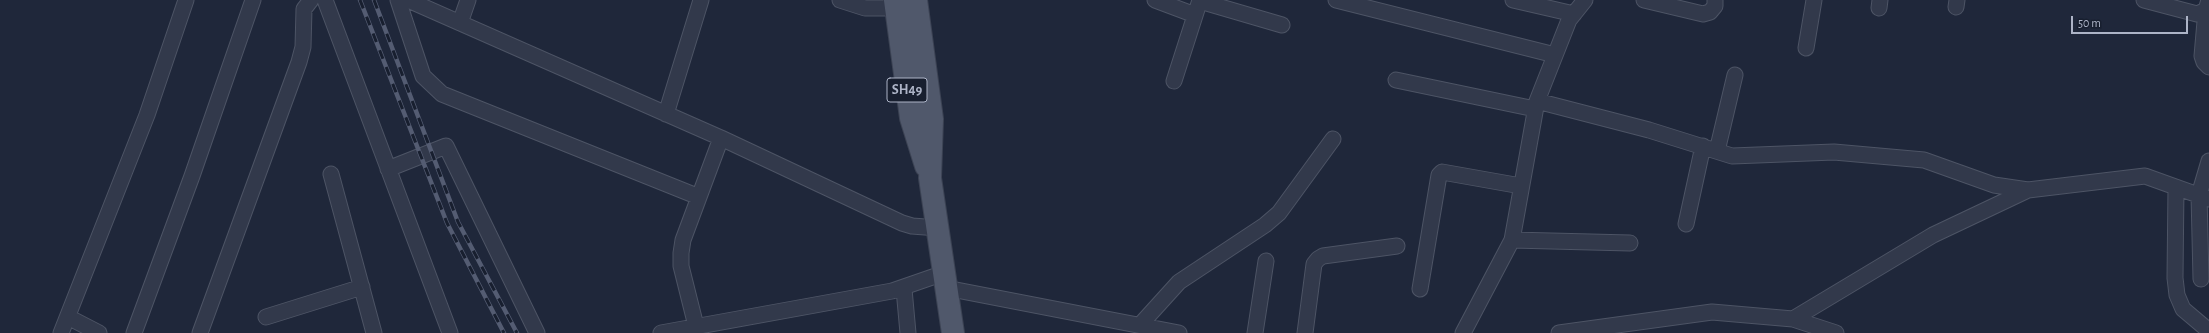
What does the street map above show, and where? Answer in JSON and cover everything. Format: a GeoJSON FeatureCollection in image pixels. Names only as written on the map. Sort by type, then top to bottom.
{"type":"FeatureCollection","features":[{"type":"Feature","properties":{"kind":"main road","name":"SH49"},"geometry":{"type":"LineString","coordinates":[[916,0],[932,119],[930,178]]}},
{"type":"Feature","properties":{"kind":"main road","name":"SH49"},"geometry":{"type":"LineString","coordinates":[[896,4],[911,118],[930,178],[953,333]]}},
{"type":"Feature","properties":{"kind":"street"},"geometry":{"type":"LineString","coordinates":[[61,333],[147,115],[186,0]]}},
{"type":"Feature","properties":{"kind":"street"},"geometry":{"type":"LineString","coordinates":[[134,333],[192,176],[253,0]]}},
{"type":"Feature","properties":{"kind":"street"},"geometry":{"type":"LineString","coordinates":[[200,333],[299,62],[303,47],[304,9],[311,0]]}},
{"type":"Feature","properties":{"kind":"street"},"geometry":{"type":"LineString","coordinates":[[325,0],[450,333]]}},
{"type":"Feature","properties":{"kind":"street"},"geometry":{"type":"LineString","coordinates":[[398,0],[423,76],[442,94],[699,197]]}},
{"type":"Feature","properties":{"kind":"street"},"geometry":{"type":"LineString","coordinates":[[408,0],[721,138],[902,223],[938,228]]}},
{"type":"Feature","properties":{"kind":"street"},"geometry":{"type":"LineString","coordinates":[[460,23],[468,0]]}},
{"type":"Feature","properties":{"kind":"street"},"geometry":{"type":"LineString","coordinates":[[666,114],[701,0]]}},
{"type":"Feature","properties":{"kind":"street"},"geometry":{"type":"LineString","coordinates":[[840,0],[865,8],[896,4]]}},
{"type":"Feature","properties":{"kind":"street"},"geometry":{"type":"LineString","coordinates":[[1155,0],[1195,15]]}},
{"type":"Feature","properties":{"kind":"street"},"geometry":{"type":"LineString","coordinates":[[1174,81],[1200,0],[1282,25]]}},
{"type":"Feature","properties":{"kind":"street"},"geometry":{"type":"LineString","coordinates":[[1336,0],[1555,55]]}},
{"type":"Feature","properties":{"kind":"street"},"geometry":{"type":"LineString","coordinates":[[1513,0],[1574,14]]}},
{"type":"Feature","properties":{"kind":"street"},"geometry":{"type":"LineString","coordinates":[[1463,333],[1512,240],[1536,105],[1569,20],[1585,0]]}},
{"type":"Feature","properties":{"kind":"street"},"geometry":{"type":"LineString","coordinates":[[1644,0],[1703,14],[1710,12],[1715,6],[1716,0]]}},
{"type":"Feature","properties":{"kind":"street"},"geometry":{"type":"LineString","coordinates":[[1806,48],[1814,0]]}},
{"type":"Feature","properties":{"kind":"street"},"geometry":{"type":"LineString","coordinates":[[2144,0],[2197,14],[2207,5]]}},
{"type":"Feature","properties":{"kind":"street"},"geometry":{"type":"LineString","coordinates":[[2207,5],[2202,56],[2204,62],[2209,67]]}},
{"type":"Feature","properties":{"kind":"street"},"geometry":{"type":"LineString","coordinates":[[1717,151],[1735,75]]}},
{"type":"Feature","properties":{"kind":"street"},"geometry":{"type":"LineString","coordinates":[[1396,80],[1536,105],[1648,130],[1732,156],[1834,152],[1924,160],[1994,185],[2028,190],[2145,176],[2204,197]]}},
{"type":"Feature","properties":{"kind":"street"},"geometry":{"type":"LineString","coordinates":[[696,326],[681,266],[681,253],[683,240],[721,138]]}},
{"type":"Feature","properties":{"kind":"street"},"geometry":{"type":"LineString","coordinates":[[1140,325],[1167,292],[1179,282],[1265,225],[1279,213],[1333,139]]}},
{"type":"Feature","properties":{"kind":"street"},"geometry":{"type":"LineString","coordinates":[[388,169],[446,146],[537,333]]}},
{"type":"Feature","properties":{"kind":"street"},"geometry":{"type":"LineString","coordinates":[[1686,224],[1702,146]]}},
{"type":"Feature","properties":{"kind":"street"},"geometry":{"type":"LineString","coordinates":[[2201,279],[2204,197],[2209,161]]}},
{"type":"Feature","properties":{"kind":"street"},"geometry":{"type":"LineString","coordinates":[[1420,289],[1439,175],[1442,172],[1521,186]]}},
{"type":"Feature","properties":{"kind":"street"},"geometry":{"type":"LineString","coordinates":[[330,174],[374,333]]}},
{"type":"Feature","properties":{"kind":"street"},"geometry":{"type":"LineString","coordinates":[[2176,187],[2175,278],[2177,294],[2183,309],[2209,331]]}},
{"type":"Feature","properties":{"kind":"street"},"geometry":{"type":"LineString","coordinates":[[1793,319],[1933,235],[2028,190]]}},
{"type":"Feature","properties":{"kind":"street"},"geometry":{"type":"LineString","coordinates":[[1512,240],[1630,243]]}},
{"type":"Feature","properties":{"kind":"street"},"geometry":{"type":"LineString","coordinates":[[1305,333],[1314,264],[1318,260],[1323,256],[1397,246]]}},
{"type":"Feature","properties":{"kind":"street"},"geometry":{"type":"LineString","coordinates":[[1255,333],[1266,261]]}},
{"type":"Feature","properties":{"kind":"street"},"geometry":{"type":"LineString","coordinates":[[661,333],[945,281],[1179,333]]}},
{"type":"Feature","properties":{"kind":"street"},"geometry":{"type":"LineString","coordinates":[[266,318],[362,287]]}},
{"type":"Feature","properties":{"kind":"street"},"geometry":{"type":"LineString","coordinates":[[904,289],[908,333]]}},
{"type":"Feature","properties":{"kind":"street"},"geometry":{"type":"LineString","coordinates":[[1559,333],[1613,329],[1712,312],[1793,319],[1836,333]]}},
{"type":"Feature","properties":{"kind":"street"},"geometry":{"type":"LineString","coordinates":[[68,317],[99,333]]}},
{"type":"Feature","properties":{"kind":"railway"},"geometry":{"type":"LineString","coordinates":[[360,0],[447,223],[504,333]]}},
{"type":"Feature","properties":{"kind":"railway"},"geometry":{"type":"LineString","coordinates":[[374,0],[458,222],[517,333]]}}]}
